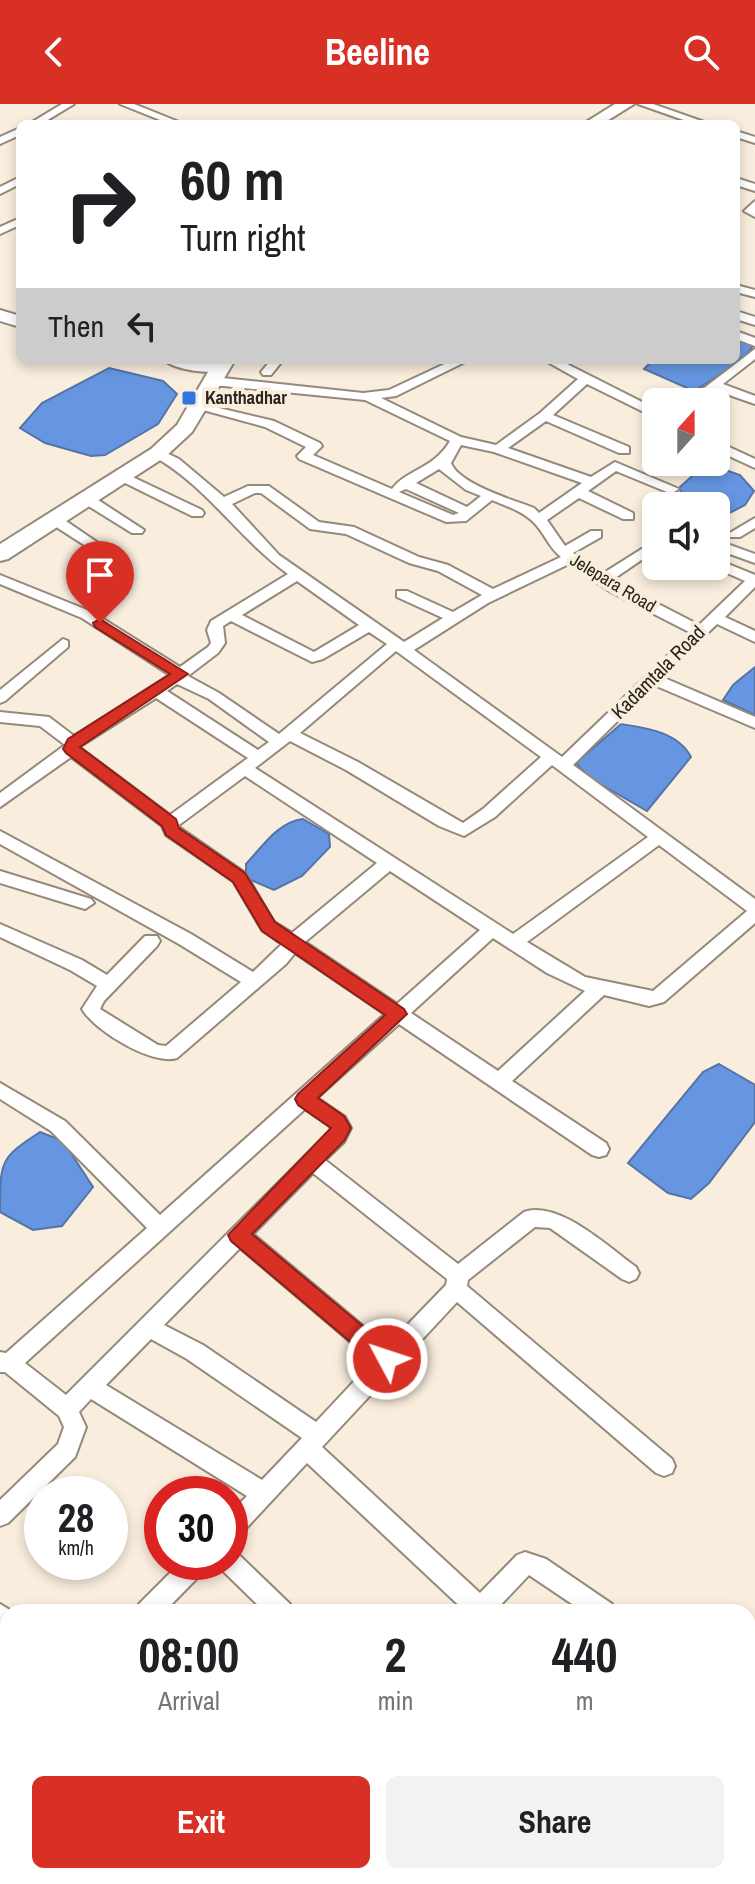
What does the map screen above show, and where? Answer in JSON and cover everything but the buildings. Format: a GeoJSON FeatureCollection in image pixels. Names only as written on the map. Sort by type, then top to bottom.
{"type":"FeatureCollection","features":[{"type":"Feature","properties":{"kind":"main road"},"geometry":{"type":"LineString","coordinates":[[598,120],[626,104]]}},
{"type":"Feature","properties":{"kind":"main road"},"geometry":{"type":"LineString","coordinates":[[0,554],[158,453],[185,428],[219,369]]}},
{"type":"Feature","properties":{"kind":"street"},"geometry":{"type":"LineString","coordinates":[[41,120],[69,104]]}},
{"type":"Feature","properties":{"kind":"street"},"geometry":{"type":"LineString","coordinates":[[125,104],[162,120]]}},
{"type":"Feature","properties":{"kind":"street"},"geometry":{"type":"LineString","coordinates":[[643,104],[693,120]]}},
{"type":"Feature","properties":{"kind":"street"},"geometry":{"type":"LineString","coordinates":[[755,204],[749,211],[755,214]]}},
{"type":"Feature","properties":{"kind":"street"},"geometry":{"type":"LineString","coordinates":[[709,388],[749,364],[755,353]]}},
{"type":"Feature","properties":{"kind":"street"},"geometry":{"type":"LineString","coordinates":[[193,364],[368,397],[392,393],[454,364]]}},
{"type":"Feature","properties":{"kind":"street"},"geometry":{"type":"LineString","coordinates":[[267,372],[274,364]]}},
{"type":"Feature","properties":{"kind":"street"},"geometry":{"type":"LineString","coordinates":[[558,364],[642,407]]}},
{"type":"Feature","properties":{"kind":"street"},"geometry":{"type":"LineString","coordinates":[[498,449],[545,416],[586,378]]}},
{"type":"Feature","properties":{"kind":"street"},"geometry":{"type":"LineString","coordinates":[[713,385],[755,400]]}},
{"type":"Feature","properties":{"kind":"street"},"geometry":{"type":"LineString","coordinates":[[368,397],[457,440],[498,449],[586,486]]}},
{"type":"Feature","properties":{"kind":"street"},"geometry":{"type":"LineString","coordinates":[[198,407],[269,424],[315,446],[304,456],[451,519],[461,518],[489,496]]}},
{"type":"Feature","properties":{"kind":"street"},"geometry":{"type":"LineString","coordinates":[[545,416],[624,450]]}},
{"type":"Feature","properties":{"kind":"street"},"geometry":{"type":"LineString","coordinates":[[390,493],[447,459],[457,440]]}},
{"type":"Feature","properties":{"kind":"street"},"geometry":{"type":"LineString","coordinates":[[730,452],[755,464]]}},
{"type":"Feature","properties":{"kind":"street"},"geometry":{"type":"LineString","coordinates":[[156,691],[388,863],[512,944],[580,983],[637,997],[658,997],[755,910],[660,836],[371,624],[274,558],[223,503],[174,462],[158,453]]}},
{"type":"Feature","properties":{"kind":"street","name":"Jelepara Road"},"geometry":{"type":"LineString","coordinates":[[447,459],[446,470],[489,496],[529,511],[567,556],[602,580],[699,631]]}},
{"type":"Feature","properties":{"kind":"street"},"geometry":{"type":"LineString","coordinates":[[539,520],[610,467],[621,466],[672,489]]}},
{"type":"Feature","properties":{"kind":"street"},"geometry":{"type":"LineString","coordinates":[[122,476],[197,513]]}},
{"type":"Feature","properties":{"kind":"street"},"geometry":{"type":"LineString","coordinates":[[405,483],[468,512]]}},
{"type":"Feature","properties":{"kind":"street"},"geometry":{"type":"LineString","coordinates":[[586,486],[585,497],[628,516]]}},
{"type":"Feature","properties":{"kind":"street"},"geometry":{"type":"LineString","coordinates":[[223,503],[253,489],[264,489],[315,526],[349,530],[414,560],[443,568],[493,595]]}},
{"type":"Feature","properties":{"kind":"street"},"geometry":{"type":"LineString","coordinates":[[87,499],[137,530]]}},
{"type":"Feature","properties":{"kind":"street"},"geometry":{"type":"LineString","coordinates":[[55,520],[97,547]]}},
{"type":"Feature","properties":{"kind":"street"},"geometry":{"type":"LineString","coordinates":[[735,534],[755,522]]}},
{"type":"Feature","properties":{"kind":"street"},"geometry":{"type":"LineString","coordinates":[[170,823],[252,764],[401,646],[567,556],[596,534]]}},
{"type":"Feature","properties":{"kind":"street"},"geometry":{"type":"LineString","coordinates":[[730,549],[755,559]]}},
{"type":"Feature","properties":{"kind":"street"},"geometry":{"type":"LineString","coordinates":[[602,580],[642,553]]}},
{"type":"Feature","properties":{"kind":"street"},"geometry":{"type":"LineString","coordinates":[[730,569],[755,579]]}},
{"type":"Feature","properties":{"kind":"street"},"geometry":{"type":"LineString","coordinates":[[0,801],[72,746],[213,650],[218,643],[214,630],[216,624],[298,574]]}},
{"type":"Feature","properties":{"kind":"street"},"geometry":{"type":"LineString","coordinates":[[0,579],[87,615],[179,676],[285,738]]}},
{"type":"Feature","properties":{"kind":"street","name":"Kadamtala Road"},"geometry":{"type":"LineString","coordinates":[[285,738],[352,766],[445,822],[464,830],[556,762],[651,678],[755,579]]}},
{"type":"Feature","properties":{"kind":"street"},"geometry":{"type":"LineString","coordinates":[[402,594],[454,618]]}},
{"type":"Feature","properties":{"kind":"street"},"geometry":{"type":"LineString","coordinates":[[231,615],[312,657],[371,624]]}},
{"type":"Feature","properties":{"kind":"street"},"geometry":{"type":"LineString","coordinates":[[714,617],[755,637]]}},
{"type":"Feature","properties":{"kind":"street"},"geometry":{"type":"LineString","coordinates":[[0,698],[63,644]]}},
{"type":"Feature","properties":{"kind":"street"},"geometry":{"type":"LineString","coordinates":[[651,678],[755,723]]}},
{"type":"Feature","properties":{"kind":"street"},"geometry":{"type":"LineString","coordinates":[[0,717],[44,721],[170,823],[172,831],[239,877],[268,926],[599,1149]]}},
{"type":"Feature","properties":{"kind":"street"},"geometry":{"type":"LineString","coordinates":[[512,944],[660,836]]}},
{"type":"Feature","properties":{"kind":"street"},"geometry":{"type":"LineString","coordinates":[[0,837],[185,939],[254,981]]}},
{"type":"Feature","properties":{"kind":"street"},"geometry":{"type":"LineString","coordinates":[[151,941],[91,1009],[95,1016],[155,1052],[170,1053],[280,959],[294,941],[388,863]]}},
{"type":"Feature","properties":{"kind":"street"},"geometry":{"type":"LineString","coordinates":[[0,877],[85,903]]}},
{"type":"Feature","properties":{"kind":"street"},"geometry":{"type":"LineString","coordinates":[[0,930],[76,965],[110,985]]}},
{"type":"Feature","properties":{"kind":"street"},"geometry":{"type":"LineString","coordinates":[[0,1515],[67,1450],[75,1427],[67,1409],[5,1362],[160,1228],[491,930]]}},
{"type":"Feature","properties":{"kind":"street"},"geometry":{"type":"LineString","coordinates":[[499,1082],[602,986]]}},
{"type":"Feature","properties":{"kind":"street"},"geometry":{"type":"LineString","coordinates":[[0,1090],[58,1126],[160,1228]]}},
{"type":"Feature","properties":{"kind":"street"},"geometry":{"type":"LineString","coordinates":[[67,1409],[341,1128],[338,1122],[304,1099]]}},
{"type":"Feature","properties":{"kind":"street"},"geometry":{"type":"LineString","coordinates":[[312,1161],[457,1282],[664,1466]]}},
{"type":"Feature","properties":{"kind":"street"},"geometry":{"type":"LineString","coordinates":[[248,1510],[313,1443],[457,1282],[531,1218],[554,1220],[629,1273]]}},
{"type":"Feature","properties":{"kind":"street"},"geometry":{"type":"LineString","coordinates":[[239,1235],[387,1359]]}},
{"type":"Feature","properties":{"kind":"street"},"geometry":{"type":"LineString","coordinates":[[147,1326],[195,1352],[313,1443],[472,1604]]}},
{"type":"Feature","properties":{"kind":"street"},"geometry":{"type":"LineString","coordinates":[[89,1386],[264,1494]]}},
{"type":"Feature","properties":{"kind":"street"},"geometry":{"type":"LineString","coordinates":[[486,1604],[525,1563],[538,1567],[592,1604]]}},
{"type":"Feature","properties":{"kind":"street"},"geometry":{"type":"LineString","coordinates":[[248,1579],[274,1604]]}},
{"type":"Feature","properties":{"kind":"street"},"geometry":{"type":"LineString","coordinates":[[155,1604],[179,1580]]}},
{"type":"Feature","properties":{"kind":"water"},"geometry":{"type":"Polygon","coordinates":[[[740,339],[755,344],[740,362],[740,339]]]}},
{"type":"Feature","properties":{"kind":"water"},"geometry":{"type":"Polygon","coordinates":[[[649,364],[737,364],[699,388],[687,388],[644,369],[649,364]]]}},
{"type":"Feature","properties":{"kind":"water"},"geometry":{"type":"Polygon","coordinates":[[[109,368],[163,381],[177,394],[158,424],[105,455],[91,456],[45,443],[20,428],[42,403],[109,368]]]}},
{"type":"Feature","properties":{"kind":"water"},"geometry":{"type":"Polygon","coordinates":[[[730,472],[740,475],[754,491],[745,505],[730,513],[730,492],[681,492],[680,487],[692,476],[730,476],[730,472]]]}},
{"type":"Feature","properties":{"kind":"water"},"geometry":{"type":"Polygon","coordinates":[[[755,667],[755,715],[723,700],[733,685],[755,667]]]}},
{"type":"Feature","properties":{"kind":"water"},"geometry":{"type":"Polygon","coordinates":[[[621,724],[670,737],[691,757],[647,811],[588,777],[576,763],[621,724]]]}},
{"type":"Feature","properties":{"kind":"water"},"geometry":{"type":"Polygon","coordinates":[[[303,819],[329,834],[330,847],[302,876],[274,890],[246,878],[246,864],[265,843],[278,830],[303,819]]]}},
{"type":"Feature","properties":{"kind":"water"},"geometry":{"type":"Polygon","coordinates":[[[719,1064],[755,1085],[755,1122],[709,1183],[691,1199],[668,1193],[628,1163],[703,1072],[719,1064]]]}},
{"type":"Feature","properties":{"kind":"water"},"geometry":{"type":"Polygon","coordinates":[[[40,1132],[63,1141],[93,1187],[62,1226],[33,1230],[0,1212],[1,1182],[2,1171],[10,1155],[40,1132]]]}},
{"type":"Feature","properties":{"kind":"place","name":"Kanthadhar"},"geometry":{"type":"Point","coordinates":[189,398]}},
{"type":"Feature","properties":{"kind":"route"},"geometry":{"type":"LineString","coordinates":[[100,623],[180,674],[73,743],[71,749],[170,823],[172,831],[239,877],[268,926],[398,1014],[304,1099],[338,1122],[341,1128],[337,1136],[239,1235],[387,1359]]}}]}
